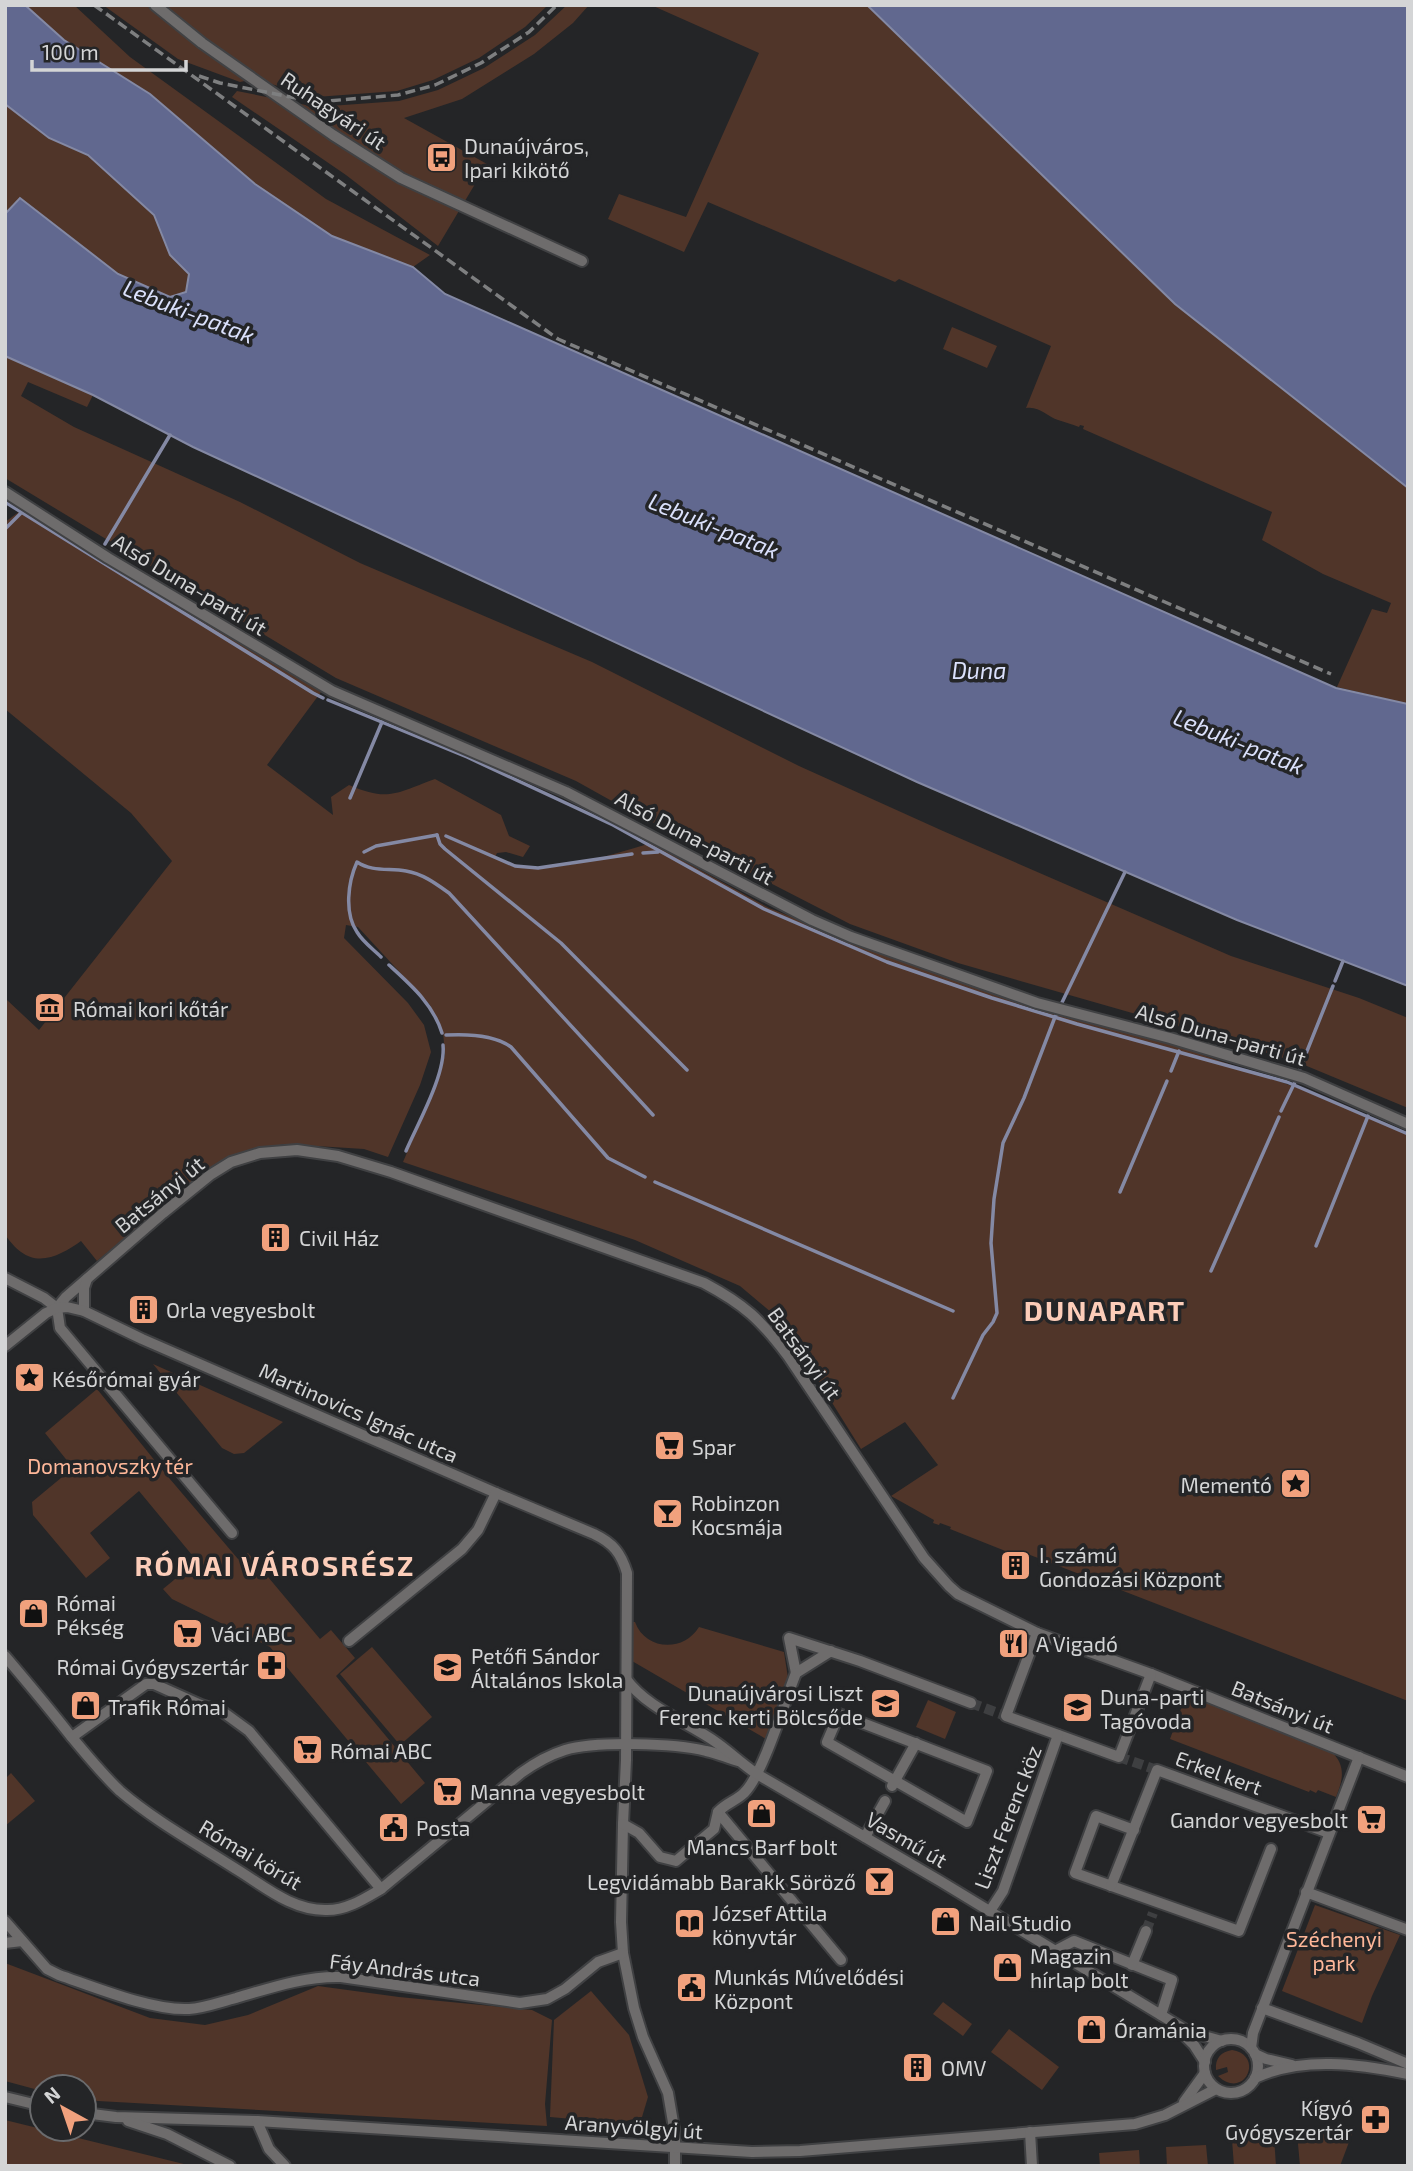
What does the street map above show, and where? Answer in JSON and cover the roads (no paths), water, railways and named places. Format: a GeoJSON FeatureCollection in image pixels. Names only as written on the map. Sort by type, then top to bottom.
{"type":"FeatureCollection","features":[{"type":"Feature","properties":{"kind":"street","name":"Ruhagyári út"},"geometry":{"type":"LineString","coordinates":[[155,5],[202,43],[333,135],[401,178],[582,261]]}},
{"type":"Feature","properties":{"kind":"street","name":"Alsó Duna-parti út"},"geometry":{"type":"LineString","coordinates":[[5,492],[108,558],[332,691],[566,792],[812,920],[973,981],[1059,1009],[1170,1038],[1304,1078],[1408,1124]]}},
{"type":"Feature","properties":{"kind":"street","name":"Batsányi út"},"geometry":{"type":"LineString","coordinates":[[57,1308],[66,1297],[173,1205],[231,1162],[260,1153],[297,1150],[338,1156],[391,1172],[704,1283],[751,1312],[769,1331],[924,1558],[948,1586],[973,1603],[1037,1633],[1150,1674],[1408,1777]]}},
{"type":"Feature","properties":{"kind":"street","name":"Martinovics Ignác utca"},"geometry":{"type":"LineString","coordinates":[[5,1278],[44,1298],[57,1308],[84,1311],[142,1339],[608,1541],[623,1559],[627,1573],[626,1679]]}},
{"type":"Feature","properties":{"kind":"street"},"geometry":{"type":"LineString","coordinates":[[84,1311],[84,1288],[88,1279]]}},
{"type":"Feature","properties":{"kind":"street"},"geometry":{"type":"LineString","coordinates":[[5,1346],[46,1313],[57,1308],[60,1328],[232,1533]]}},
{"type":"Feature","properties":{"kind":"street"},"geometry":{"type":"LineString","coordinates":[[349,1642],[462,1549],[478,1531],[496,1493]]}},
{"type":"Feature","properties":{"kind":"street"},"geometry":{"type":"LineString","coordinates":[[1037,1633],[1006,1716],[1058,1735],[1119,1757],[1150,1674]]}},
{"type":"Feature","properties":{"kind":"street"},"geometry":{"type":"LineString","coordinates":[[623,1824],[639,1833],[660,1857],[676,1861],[714,1829],[718,1812],[725,1804],[744,1793],[757,1774],[796,1673],[789,1638],[971,1703]]}},
{"type":"Feature","properties":{"kind":"street"},"geometry":{"type":"LineString","coordinates":[[796,1673],[831,1651]]}},
{"type":"Feature","properties":{"kind":"street","name":"Római körút"},"geometry":{"type":"LineString","coordinates":[[5,1656],[106,1777],[123,1793],[179,1833],[272,1892],[303,1908],[329,1911],[355,1904],[381,1889],[536,1762],[579,1747],[626,1745]]}},
{"type":"Feature","properties":{"kind":"street"},"geometry":{"type":"LineString","coordinates":[[626,1679],[621,1922],[623,1953],[643,2037],[668,2093],[674,2116],[675,2166]]}},
{"type":"Feature","properties":{"kind":"street","name":"Vasmű út"},"geometry":{"type":"LineString","coordinates":[[626,1679],[643,1697],[718,1744],[757,1774],[1189,2032],[1222,2041]]}},
{"type":"Feature","properties":{"kind":"street"},"geometry":{"type":"LineString","coordinates":[[72,1737],[146,1684],[154,1684],[223,1712],[249,1731],[381,1889]]}},
{"type":"Feature","properties":{"kind":"street"},"geometry":{"type":"LineString","coordinates":[[839,1714],[916,1743],[987,1771],[967,1822],[894,1783],[827,1742],[839,1714]]}},
{"type":"Feature","properties":{"kind":"street","name":"Liszt Ferenc köz"},"geometry":{"type":"LineString","coordinates":[[990,1911],[1003,1891],[1058,1735]]}},
{"type":"Feature","properties":{"kind":"street"},"geometry":{"type":"LineString","coordinates":[[894,1783],[916,1743]]}},
{"type":"Feature","properties":{"kind":"street","name":"Vasmű út"},"geometry":{"type":"LineString","coordinates":[[626,1745],[706,1750],[737,1761]]}},
{"type":"Feature","properties":{"kind":"street"},"geometry":{"type":"LineString","coordinates":[[1255,2078],[1258,2070],[1252,2033],[1359,1757]]}},
{"type":"Feature","properties":{"kind":"street","name":"Erkel kert"},"geometry":{"type":"LineString","coordinates":[[1111,1886],[1157,1770],[1329,1833]]}},
{"type":"Feature","properties":{"kind":"street"},"geometry":{"type":"LineString","coordinates":[[865,1837],[885,1801]]}},
{"type":"Feature","properties":{"kind":"street"},"geometry":{"type":"LineString","coordinates":[[718,1812],[841,1960]]}},
{"type":"Feature","properties":{"kind":"street"},"geometry":{"type":"LineString","coordinates":[[1134,1830],[1096,1816],[1075,1873],[1111,1886],[1155,1908],[1239,1931],[1271,1849]]}},
{"type":"Feature","properties":{"kind":"street"},"geometry":{"type":"LineString","coordinates":[[1306,1892],[1408,1930]]}},
{"type":"Feature","properties":{"kind":"street","name":"Fáy András utca"},"geometry":{"type":"LineString","coordinates":[[5,1922],[47,1969],[156,2006],[174,2009],[207,2006],[285,1984],[326,1976],[520,2003],[547,1999],[565,1989],[598,1962],[623,1953]]}},
{"type":"Feature","properties":{"kind":"street"},"geometry":{"type":"LineString","coordinates":[[1132,1965],[1146,1931]]}},
{"type":"Feature","properties":{"kind":"street"},"geometry":{"type":"LineString","coordinates":[[5,1942],[22,1941]]}},
{"type":"Feature","properties":{"kind":"street"},"geometry":{"type":"LineString","coordinates":[[1055,1951],[1074,1941],[1172,1980],[1161,2015]]}},
{"type":"Feature","properties":{"kind":"street"},"geometry":{"type":"LineString","coordinates":[[1234,2040],[1252,2024],[1262,2008]]}},
{"type":"Feature","properties":{"kind":"street"},"geometry":{"type":"LineString","coordinates":[[1262,2008],[1408,2064]]}},
{"type":"Feature","properties":{"kind":"street","name":"Vasmű út"},"geometry":{"type":"LineString","coordinates":[[1161,2015],[1186,2037],[1205,2067]]}},
{"type":"Feature","properties":{"kind":"street"},"geometry":{"type":"LineString","coordinates":[[1179,2108],[1205,2067],[1209,2050],[1222,2041],[1234,2040],[1266,2059],[1298,2066]]}},
{"type":"Feature","properties":{"kind":"street"},"geometry":{"type":"LineString","coordinates":[[1205,2067],[1211,2084],[1228,2093],[1242,2091],[1255,2078],[1267,2073],[1298,2066],[1345,2065],[1408,2074]]}},
{"type":"Feature","properties":{"kind":"street","name":"Aranyvölgyi út"},"geometry":{"type":"LineString","coordinates":[[98,2115],[257,2121],[752,2152],[800,2151],[1135,2124],[1151,2121],[1216,2089]]}},
{"type":"Feature","properties":{"kind":"street"},"geometry":{"type":"LineString","coordinates":[[5,2097],[28,2103]]}},
{"type":"Feature","properties":{"kind":"street"},"geometry":{"type":"LineString","coordinates":[[116,2117],[167,2133],[230,2166]]}},
{"type":"Feature","properties":{"kind":"street"},"geometry":{"type":"LineString","coordinates":[[257,2121],[269,2149],[285,2166]]}},
{"type":"Feature","properties":{"kind":"street"},"geometry":{"type":"LineString","coordinates":[[1030,2132],[1032,2166]]}},
{"type":"Feature","properties":{"kind":"water","name":"Duna"},"geometry":{"type":"Polygon","coordinates":[[[5,5],[25,5],[64,40],[150,94],[255,184],[332,236],[413,267],[445,294],[1336,688],[1408,704],[1408,986],[1237,920],[917,782],[193,447],[93,395],[5,356],[5,214],[20,198],[118,274],[170,297],[186,292],[189,274],[170,255],[154,215],[88,155],[49,138],[5,104],[5,5]]]}},
{"type":"Feature","properties":{"kind":"water"},"geometry":{"type":"Polygon","coordinates":[[[867,5],[1408,5],[1408,488],[1175,304],[867,5]]]}},
{"type":"Feature","properties":{"kind":"waterway"},"geometry":{"type":"LineString","coordinates":[[105,544],[170,435]]}},
{"type":"Feature","properties":{"kind":"waterway"},"geometry":{"type":"LineString","coordinates":[[5,502],[323,698]]}},
{"type":"Feature","properties":{"kind":"waterway"},"geometry":{"type":"LineString","coordinates":[[5,529],[21,513]]}},
{"type":"Feature","properties":{"kind":"waterway"},"geometry":{"type":"LineString","coordinates":[[328,700],[467,757],[613,825],[764,909],[887,962],[1077,1024],[1287,1082],[1408,1134]]}},
{"type":"Feature","properties":{"kind":"waterway"},"geometry":{"type":"LineString","coordinates":[[350,798],[382,722]]}},
{"type":"Feature","properties":{"kind":"waterway"},"geometry":{"type":"LineString","coordinates":[[437,835],[445,849],[561,943],[687,1070]]}},
{"type":"Feature","properties":{"kind":"waterway"},"geometry":{"type":"LineString","coordinates":[[364,852],[376,846],[437,835]]}},
{"type":"Feature","properties":{"kind":"waterway"},"geometry":{"type":"LineString","coordinates":[[446,836],[515,866],[538,868],[632,854]]}},
{"type":"Feature","properties":{"kind":"waterway"},"geometry":{"type":"LineString","coordinates":[[643,853],[658,852]]}},
{"type":"Feature","properties":{"kind":"waterway"},"geometry":{"type":"LineString","coordinates":[[381,957],[359,936],[350,916],[351,879],[357,862],[375,868],[418,874],[449,893],[653,1115]]}},
{"type":"Feature","properties":{"kind":"waterway"},"geometry":{"type":"LineString","coordinates":[[953,1398],[983,1335],[997,1313],[991,1243],[994,1199],[1003,1143],[1024,1098],[1055,1017],[1125,872]]}},
{"type":"Feature","properties":{"kind":"waterway"},"geometry":{"type":"LineString","coordinates":[[1335,981],[1343,961]]}},
{"type":"Feature","properties":{"kind":"waterway"},"geometry":{"type":"LineString","coordinates":[[389,965],[427,1004],[442,1033]]}},
{"type":"Feature","properties":{"kind":"waterway"},"geometry":{"type":"LineString","coordinates":[[1299,1071],[1333,986]]}},
{"type":"Feature","properties":{"kind":"waterway"},"geometry":{"type":"LineString","coordinates":[[446,1035],[488,1038],[511,1047],[608,1158],[645,1177]]}},
{"type":"Feature","properties":{"kind":"waterway"},"geometry":{"type":"LineString","coordinates":[[406,1151],[436,1084],[443,1057],[443,1045]]}},
{"type":"Feature","properties":{"kind":"waterway"},"geometry":{"type":"LineString","coordinates":[[1171,1071],[1179,1051]]}},
{"type":"Feature","properties":{"kind":"waterway"},"geometry":{"type":"LineString","coordinates":[[1120,1192],[1167,1081]]}},
{"type":"Feature","properties":{"kind":"waterway"},"geometry":{"type":"LineString","coordinates":[[1281,1111],[1295,1082]]}},
{"type":"Feature","properties":{"kind":"waterway"},"geometry":{"type":"LineString","coordinates":[[1316,1246],[1368,1116]]}},
{"type":"Feature","properties":{"kind":"waterway"},"geometry":{"type":"LineString","coordinates":[[1211,1271],[1279,1117]]}},
{"type":"Feature","properties":{"kind":"waterway"},"geometry":{"type":"LineString","coordinates":[[655,1182],[953,1311]]}},
{"type":"Feature","properties":{"kind":"tunnel"},"geometry":{"type":"LineString","coordinates":[[971,1703],[1006,1716]]}},
{"type":"Feature","properties":{"kind":"tunnel"},"geometry":{"type":"LineString","coordinates":[[1119,1757],[1157,1770]]}},
{"type":"Feature","properties":{"kind":"tunnel"},"geometry":{"type":"LineString","coordinates":[[1146,1931],[1153,1913]]}},
{"type":"Feature","properties":{"kind":"railway"},"geometry":{"type":"LineString","coordinates":[[94,5],[558,339],[1331,674]]}},
{"type":"Feature","properties":{"kind":"railway"},"geometry":{"type":"LineString","coordinates":[[199,76],[220,83],[316,102],[398,95],[435,85],[481,63],[529,32],[557,5]]}},
{"type":"Feature","properties":{"kind":"place","name":"Dunaújváros, Ipari kikötő"},"geometry":{"type":"Point","coordinates":[441,157]}},
{"type":"Feature","properties":{"kind":"place","name":"Római kori kőtár"},"geometry":{"type":"Point","coordinates":[50,1008]}},
{"type":"Feature","properties":{"kind":"place","name":"Civil Ház"},"geometry":{"type":"Point","coordinates":[276,1237]}},
{"type":"Feature","properties":{"kind":"place","name":"Orla vegyesbolt"},"geometry":{"type":"Point","coordinates":[143,1309]}},
{"type":"Feature","properties":{"kind":"place","name":"Későrómai gyár"},"geometry":{"type":"Point","coordinates":[29,1378]}},
{"type":"Feature","properties":{"kind":"place","name":"Spar"},"geometry":{"type":"Point","coordinates":[669,1446]}},
{"type":"Feature","properties":{"kind":"place","name":"Mementó"},"geometry":{"type":"Point","coordinates":[1295,1484]}},
{"type":"Feature","properties":{"kind":"place","name":"Robinzon Kocsmája"},"geometry":{"type":"Point","coordinates":[668,1514]}},
{"type":"Feature","properties":{"kind":"place","name":"I. számú Gondozási Központ"},"geometry":{"type":"Point","coordinates":[1016,1566]}},
{"type":"Feature","properties":{"kind":"place","name":"Római Pékség"},"geometry":{"type":"Point","coordinates":[33,1614]}},
{"type":"Feature","properties":{"kind":"place","name":"Váci ABC"},"geometry":{"type":"Point","coordinates":[188,1633]}},
{"type":"Feature","properties":{"kind":"place","name":"A Vigadó"},"geometry":{"type":"Point","coordinates":[1013,1643]}},
{"type":"Feature","properties":{"kind":"place","name":"Római Gyógyszertár"},"geometry":{"type":"Point","coordinates":[272,1666]}},
{"type":"Feature","properties":{"kind":"place","name":"Petőfi Sándor Általános Iskola"},"geometry":{"type":"Point","coordinates":[448,1667]}},
{"type":"Feature","properties":{"kind":"place","name":"Dunaújvárosi Liszt Ferenc kerti Bölcsőde"},"geometry":{"type":"Point","coordinates":[886,1704]}},
{"type":"Feature","properties":{"kind":"place","name":"Trafik Római"},"geometry":{"type":"Point","coordinates":[85,1706]}},
{"type":"Feature","properties":{"kind":"place","name":"Duna-parti Tagóvoda"},"geometry":{"type":"Point","coordinates":[1077,1708]}},
{"type":"Feature","properties":{"kind":"place","name":"Római ABC"},"geometry":{"type":"Point","coordinates":[307,1750]}},
{"type":"Feature","properties":{"kind":"place","name":"Manna vegyesbolt"},"geometry":{"type":"Point","coordinates":[447,1791]}},
{"type":"Feature","properties":{"kind":"place","name":"Mancs Barf bolt"},"geometry":{"type":"Point","coordinates":[762,1814]}},
{"type":"Feature","properties":{"kind":"place","name":"Gandor vegyesbolt"},"geometry":{"type":"Point","coordinates":[1371,1819]}},
{"type":"Feature","properties":{"kind":"place","name":"Posta"},"geometry":{"type":"Point","coordinates":[393,1827]}},
{"type":"Feature","properties":{"kind":"place","name":"Legvidámabb Barakk Söröző"},"geometry":{"type":"Point","coordinates":[879,1881]}},
{"type":"Feature","properties":{"kind":"place","name":"Nail Studio"},"geometry":{"type":"Point","coordinates":[946,1922]}},
{"type":"Feature","properties":{"kind":"place","name":"József Attila könyvtár"},"geometry":{"type":"Point","coordinates":[689,1924]}},
{"type":"Feature","properties":{"kind":"place","name":"Magazin hírlap bolt"},"geometry":{"type":"Point","coordinates":[1007,1967]}},
{"type":"Feature","properties":{"kind":"place","name":"Munkás Művelődési Központ"},"geometry":{"type":"Point","coordinates":[691,1988]}},
{"type":"Feature","properties":{"kind":"place","name":"Óramánia"},"geometry":{"type":"Point","coordinates":[1091,2029]}},
{"type":"Feature","properties":{"kind":"place","name":"OMV"},"geometry":{"type":"Point","coordinates":[918,2067]}},
{"type":"Feature","properties":{"kind":"place","name":"Kígyó Gyógyszertár"},"geometry":{"type":"Point","coordinates":[1376,2119]}},
{"type":"Feature","properties":{"kind":"district","name":"DUNAPART"},"geometry":{"type":"Point","coordinates":[1105,1310]}},
{"type":"Feature","properties":{"kind":"district","name":"RÓMAI VÁROSRÉSZ"},"geometry":{"type":"Point","coordinates":[275,1565]}},
{"type":"Feature","properties":{"kind":"water label","name":"Lebuki-patak"},"geometry":{"type":"Point","coordinates":[189,311]}},
{"type":"Feature","properties":{"kind":"water label","name":"Lebuki-patak"},"geometry":{"type":"Point","coordinates":[714,525]}},
{"type":"Feature","properties":{"kind":"water label","name":"Lebuki-patak"},"geometry":{"type":"Point","coordinates":[1239,741]}},
{"type":"Feature","properties":{"kind":"park label","name":"Domanovszky tér"},"geometry":{"type":"Point","coordinates":[110,1465]}},
{"type":"Feature","properties":{"kind":"park label","name":"Széchenyi park"},"geometry":{"type":"Point","coordinates":[1334,1950]}}]}
